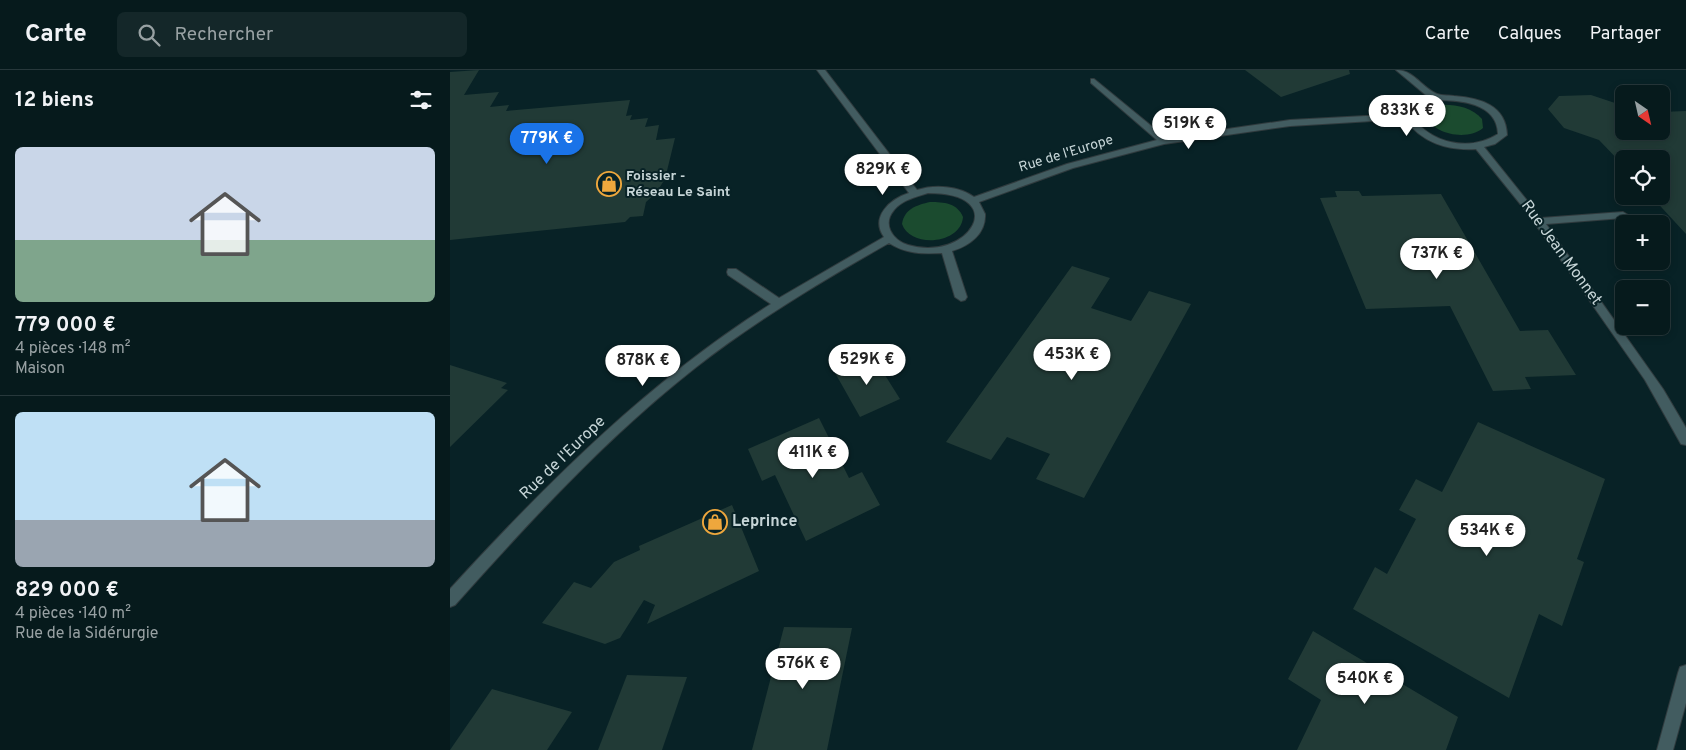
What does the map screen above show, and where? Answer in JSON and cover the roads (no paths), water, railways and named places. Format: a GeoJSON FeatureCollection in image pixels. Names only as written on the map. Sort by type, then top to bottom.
{"type":"FeatureCollection","features":[{"type":"Feature","properties":{"kind":"street"},"geometry":{"type":"LineString","coordinates":[[821,70],[914,193]]}},
{"type":"Feature","properties":{"kind":"street"},"geometry":{"type":"LineString","coordinates":[[1400,70],[1434,97]]}},
{"type":"Feature","properties":{"kind":"street"},"geometry":{"type":"LineString","coordinates":[[1094,81],[1164,141]]}},
{"type":"Feature","properties":{"kind":"street"},"geometry":{"type":"LineString","coordinates":[[1451,96],[1470,100],[1486,107],[1498,116],[1505,126],[1503,136],[1494,143],[1479,147],[1460,147],[1432,139],[1412,126],[1407,116],[1410,107],[1419,100],[1434,97],[1451,96]]}},
{"type":"Feature","properties":{"kind":"street","name":"Rue de l'Europe"},"geometry":{"type":"LineString","coordinates":[[973,201],[1070,166],[1164,141],[1290,122],[1381,119],[1407,116]]}},
{"type":"Feature","properties":{"kind":"street","name":"Rue Jean Monnet"},"geometry":{"type":"LineString","coordinates":[[1479,147],[1538,221],[1668,404],[1686,440]]}},
{"type":"Feature","properties":{"kind":"street"},"geometry":{"type":"LineString","coordinates":[[927,190],[947,191],[964,195],[973,201],[979,209],[981,218],[978,228],[960,244],[946,249],[930,252],[913,251],[899,246],[888,239],[882,229],[883,218],[888,208],[914,193],[927,190]]}},
{"type":"Feature","properties":{"kind":"street"},"geometry":{"type":"LineString","coordinates":[[1538,221],[1615,216]]}},
{"type":"Feature","properties":{"kind":"street","name":"Rue de l'Europe"},"geometry":{"type":"LineString","coordinates":[[450,600],[546,496],[616,428],[691,365],[778,303],[888,239]]}},
{"type":"Feature","properties":{"kind":"street"},"geometry":{"type":"LineString","coordinates":[[946,249],[962,297]]}},
{"type":"Feature","properties":{"kind":"street"},"geometry":{"type":"LineString","coordinates":[[732,272],[778,303]]}},
{"type":"Feature","properties":{"kind":"street"},"geometry":{"type":"LineString","coordinates":[[1665,750],[1686,673]]}},
{"type":"Feature","properties":{"kind":"place","name":"Foissier - Réseau Le Saint"},"geometry":{"type":"Point","coordinates":[609,184]}},
{"type":"Feature","properties":{"kind":"place","name":"Leprince"},"geometry":{"type":"Point","coordinates":[715,522]}}]}
